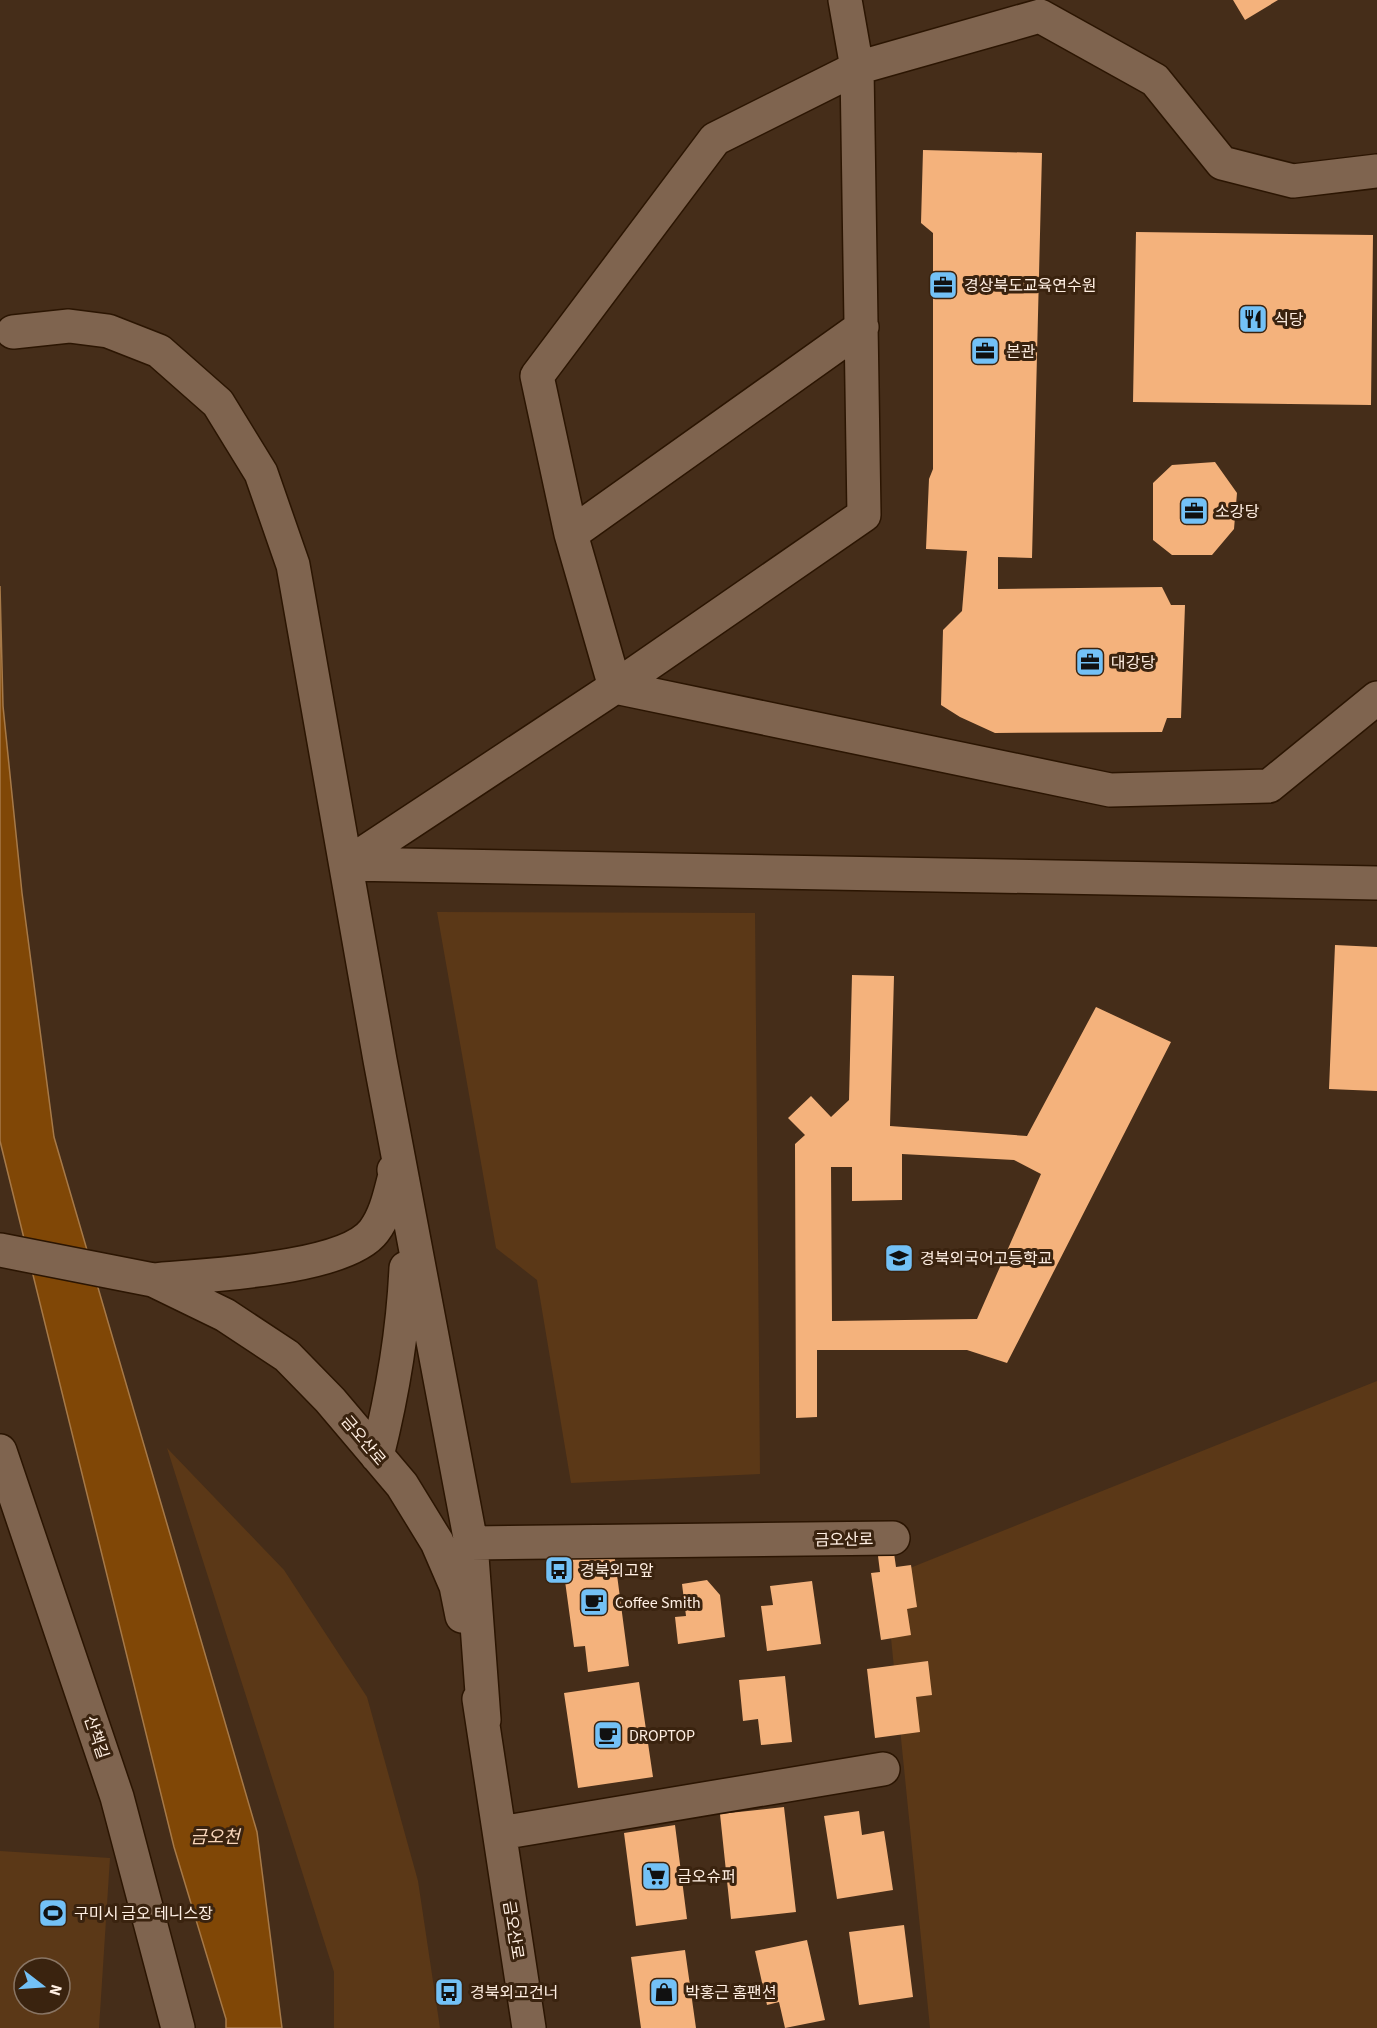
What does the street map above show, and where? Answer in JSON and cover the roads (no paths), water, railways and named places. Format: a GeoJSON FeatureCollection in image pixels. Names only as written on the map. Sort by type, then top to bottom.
{"type":"FeatureCollection","features":[{"type":"Feature","properties":{"kind":"street"},"geometry":{"type":"LineString","coordinates":[[347,864],[615,687],[864,515],[857,68],[845,0]]}},
{"type":"Feature","properties":{"kind":"street"},"geometry":{"type":"LineString","coordinates":[[615,687],[571,534],[537,376],[715,140],[857,68],[1040,16],[1155,80],[1222,163],[1293,181],[1377,171]]}},
{"type":"Feature","properties":{"kind":"street"},"geometry":{"type":"LineString","coordinates":[[13,332],[69,326],[108,331],[159,351],[219,403],[261,473],[293,565],[380,1060],[471,1544],[484,1720]]}},
{"type":"Feature","properties":{"kind":"street"},"geometry":{"type":"LineString","coordinates":[[571,534],[862,327]]}},
{"type":"Feature","properties":{"kind":"street"},"geometry":{"type":"LineString","coordinates":[[615,687],[1110,790],[1269,786],[1377,698]]}},
{"type":"Feature","properties":{"kind":"street"},"geometry":{"type":"LineString","coordinates":[[347,864],[1377,883]]}},
{"type":"Feature","properties":{"kind":"street"},"geometry":{"type":"LineString","coordinates":[[153,1280],[234,1272],[318,1259],[346,1251],[374,1232],[386,1208],[394,1175],[380,1060]]}},
{"type":"Feature","properties":{"kind":"street"},"geometry":{"type":"LineString","coordinates":[[377,1455],[392,1396],[404,1315],[406,1258],[402,1179]]}},
{"type":"Feature","properties":{"kind":"street","name":"금오산로"},"geometry":{"type":"LineString","coordinates":[[0,1250],[153,1280],[225,1315],[287,1356],[330,1400],[402,1485],[436,1542],[456,1586],[484,1720],[529,2028]]}},
{"type":"Feature","properties":{"kind":"street","name":"산책길"},"geometry":{"type":"LineString","coordinates":[[0,1451],[117,1797],[178,2028]]}},
{"type":"Feature","properties":{"kind":"street","name":"금오산로"},"geometry":{"type":"LineString","coordinates":[[471,1544],[893,1538]]}},
{"type":"Feature","properties":{"kind":"street"},"geometry":{"type":"LineString","coordinates":[[500,1833],[883,1769]]}},
{"type":"Feature","properties":{"kind":"water","name":"금오천"},"geometry":{"type":"Polygon","coordinates":[[[0,586],[3,706],[22,893],[54,1137],[257,1832],[282,2028],[226,2028],[226,2019],[174,1847],[0,1141],[0,586]]]}},
{"type":"Feature","properties":{"kind":"place","name":"경상북도교육연수원"},"geometry":{"type":"Point","coordinates":[943,285]}},
{"type":"Feature","properties":{"kind":"place","name":"식당"},"geometry":{"type":"Point","coordinates":[1253,319]}},
{"type":"Feature","properties":{"kind":"place","name":"본관"},"geometry":{"type":"Point","coordinates":[985,351]}},
{"type":"Feature","properties":{"kind":"place","name":"소강당"},"geometry":{"type":"Point","coordinates":[1194,511]}},
{"type":"Feature","properties":{"kind":"place","name":"대강당"},"geometry":{"type":"Point","coordinates":[1090,662]}},
{"type":"Feature","properties":{"kind":"place","name":"경북외국어고등학교"},"geometry":{"type":"Point","coordinates":[899,1258]}},
{"type":"Feature","properties":{"kind":"place","name":"경북외고앞"},"geometry":{"type":"Point","coordinates":[559,1570]}},
{"type":"Feature","properties":{"kind":"place","name":"Coffee Smith"},"geometry":{"type":"Point","coordinates":[594,1602]}},
{"type":"Feature","properties":{"kind":"place","name":"DROPTOP"},"geometry":{"type":"Point","coordinates":[608,1735]}},
{"type":"Feature","properties":{"kind":"place","name":"금오슈퍼"},"geometry":{"type":"Point","coordinates":[656,1876]}},
{"type":"Feature","properties":{"kind":"place","name":"구미시 금오 테니스장"},"geometry":{"type":"Point","coordinates":[53,1913]}},
{"type":"Feature","properties":{"kind":"place","name":"경북외고건너"},"geometry":{"type":"Point","coordinates":[449,1992]}},
{"type":"Feature","properties":{"kind":"place","name":"박홍근 홈팬션"},"geometry":{"type":"Point","coordinates":[664,1992]}}]}
